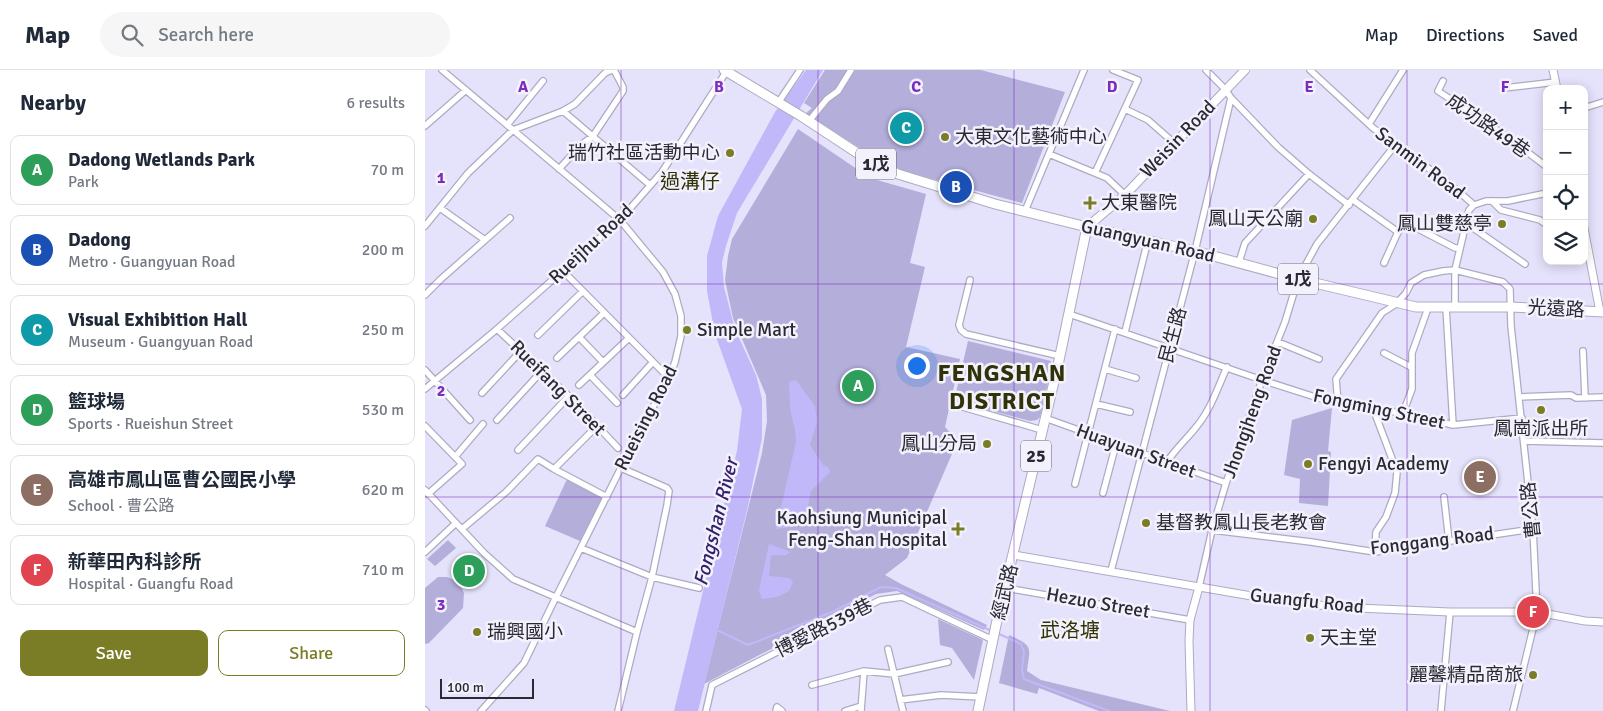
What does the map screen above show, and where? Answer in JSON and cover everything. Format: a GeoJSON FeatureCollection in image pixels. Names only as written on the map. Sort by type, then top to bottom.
{"type":"FeatureCollection","features":[{"type":"Feature","properties":{"kind":"main road","name":"Weisin Road"},"geometry":{"type":"LineString","coordinates":[[1087,227],[1125,195],[1245,70]]}},
{"type":"Feature","properties":{"kind":"main road","name":"1戊"},"geometry":{"type":"LineString","coordinates":[[725,71],[805,119]]}},
{"type":"Feature","properties":{"kind":"main road","name":"Guangyuan Road"},"geometry":{"type":"LineString","coordinates":[[805,119],[874,164],[898,174],[995,204],[1195,251],[1396,304],[1428,308],[1511,307]]}},
{"type":"Feature","properties":{"kind":"main road","name":"25"},"geometry":{"type":"LineString","coordinates":[[1014,555],[1060,356],[1087,227]]}},
{"type":"Feature","properties":{"kind":"main road","name":"光遠路"},"geometry":{"type":"LineString","coordinates":[[1511,307],[1601,312]]}},
{"type":"Feature","properties":{"kind":"main road","name":"經武路"},"geometry":{"type":"LineString","coordinates":[[994,635],[1014,555]]}},
{"type":"Feature","properties":{"kind":"main road","name":"25"},"geometry":{"type":"LineString","coordinates":[[978,711],[994,635]]}},
{"type":"Feature","properties":{"kind":"street","name":"Rueising Road"},"geometry":{"type":"LineString","coordinates":[[442,70],[620,220],[663,272],[677,302],[681,316],[681,336],[669,378],[621,468],[524,663],[481,711]]}},
{"type":"Feature","properties":{"kind":"street"},"geometry":{"type":"LineString","coordinates":[[425,226],[468,173],[513,130],[563,111],[575,104],[603,71],[613,70],[623,86],[623,91],[593,136],[581,145],[559,168]]}},
{"type":"Feature","properties":{"kind":"street"},"geometry":{"type":"LineString","coordinates":[[780,103],[800,70]]}},
{"type":"Feature","properties":{"kind":"street"},"geometry":{"type":"LineString","coordinates":[[805,119],[838,91],[851,70]]}},
{"type":"Feature","properties":{"kind":"street"},"geometry":{"type":"LineString","coordinates":[[1025,211],[1084,70]]}},
{"type":"Feature","properties":{"kind":"street"},"geometry":{"type":"LineString","coordinates":[[1095,173],[1138,80],[1113,70]]}},
{"type":"Feature","properties":{"kind":"street"},"geometry":{"type":"LineString","coordinates":[[1206,70],[1278,147],[1309,174],[1398,232]]}},
{"type":"Feature","properties":{"kind":"street","name":"Sanmin Road"},"geometry":{"type":"LineString","coordinates":[[1310,70],[1369,124],[1450,184],[1474,205],[1469,210],[1455,270],[1451,307],[1453,425]]}},
{"type":"Feature","properties":{"kind":"street"},"geometry":{"type":"LineString","coordinates":[[1553,70],[1556,85]]}},
{"type":"Feature","properties":{"kind":"street","name":"Rueijhu Road"},"geometry":{"type":"LineString","coordinates":[[425,390],[620,220],[662,172],[725,71]]}},
{"type":"Feature","properties":{"kind":"street"},"geometry":{"type":"LineString","coordinates":[[1369,124],[1400,72]]}},
{"type":"Feature","properties":{"kind":"street"},"geometry":{"type":"LineString","coordinates":[[507,125],[543,81]]}},
{"type":"Feature","properties":{"kind":"street","name":"成功路49巷"},"geometry":{"type":"LineString","coordinates":[[1443,81],[1438,91],[1506,136],[1543,164]]}},
{"type":"Feature","properties":{"kind":"street"},"geometry":{"type":"LineString","coordinates":[[1504,88],[1543,86]]}},
{"type":"Feature","properties":{"kind":"street"},"geometry":{"type":"LineString","coordinates":[[425,126],[466,90]]}},
{"type":"Feature","properties":{"kind":"street","name":"民生路"},"geometry":{"type":"LineString","coordinates":[[1111,571],[1195,251],[1231,98]]}},
{"type":"Feature","properties":{"kind":"street"},"geometry":{"type":"LineString","coordinates":[[1588,107],[1603,102]]}},
{"type":"Feature","properties":{"kind":"street"},"geometry":{"type":"LineString","coordinates":[[1125,109],[1148,120],[1174,143]]}},
{"type":"Feature","properties":{"kind":"street"},"geometry":{"type":"LineString","coordinates":[[563,111],[650,186]]}},
{"type":"Feature","properties":{"kind":"street","name":"Jhongjheng Road"},"geometry":{"type":"LineString","coordinates":[[1191,711],[1189,641],[1191,620],[1212,530],[1226,483],[1278,342],[1298,279],[1317,244],[1396,144]]}},
{"type":"Feature","properties":{"kind":"street"},"geometry":{"type":"LineString","coordinates":[[1049,154],[1107,178],[1125,195]]}},
{"type":"Feature","properties":{"kind":"street"},"geometry":{"type":"LineString","coordinates":[[1239,262],[1245,243],[1309,174]]}},
{"type":"Feature","properties":{"kind":"street"},"geometry":{"type":"LineString","coordinates":[[1474,205],[1486,201],[1508,201],[1543,193]]}},
{"type":"Feature","properties":{"kind":"street"},"geometry":{"type":"LineString","coordinates":[[1492,202],[1501,210],[1543,222]]}},
{"type":"Feature","properties":{"kind":"street"},"geometry":{"type":"LineString","coordinates":[[440,208],[485,240]]}},
{"type":"Feature","properties":{"kind":"street"},"geometry":{"type":"LineString","coordinates":[[425,295],[510,218]]}},
{"type":"Feature","properties":{"kind":"street"},"geometry":{"type":"LineString","coordinates":[[1384,263],[1398,232],[1407,223],[1455,248],[1460,248]]}},
{"type":"Feature","properties":{"kind":"street"},"geometry":{"type":"LineString","coordinates":[[1466,223],[1525,264]]}},
{"type":"Feature","properties":{"kind":"street"},"geometry":{"type":"LineString","coordinates":[[1125,332],[1148,240]]}},
{"type":"Feature","properties":{"kind":"street"},"geometry":{"type":"LineString","coordinates":[[1588,250],[1601,312]]}},
{"type":"Feature","properties":{"kind":"street"},"geometry":{"type":"LineString","coordinates":[[1338,403],[1336,380],[1381,313],[1396,304],[1406,293],[1411,283],[1424,275],[1455,270]]}},
{"type":"Feature","properties":{"kind":"street","name":"曹公路"},"geometry":{"type":"LineString","coordinates":[[1455,270],[1503,282],[1510,289],[1511,326],[1533,529],[1537,612],[1513,711]]}},
{"type":"Feature","properties":{"kind":"street"},"geometry":{"type":"LineString","coordinates":[[563,271],[669,378]]}},
{"type":"Feature","properties":{"kind":"street"},"geometry":{"type":"LineString","coordinates":[[970,280],[959,325],[961,330],[966,334],[1060,356]]}},
{"type":"Feature","properties":{"kind":"street"},"geometry":{"type":"LineString","coordinates":[[538,335],[583,291]]}},
{"type":"Feature","properties":{"kind":"street"},"geometry":{"type":"LineString","coordinates":[[1403,413],[1412,388],[1412,353],[1428,308]]}},
{"type":"Feature","properties":{"kind":"street"},"geometry":{"type":"LineString","coordinates":[[557,358],[604,313]]}},
{"type":"Feature","properties":{"kind":"street","name":"Fongming Street"},"geometry":{"type":"LineString","coordinates":[[1069,314],[1263,380],[1338,403],[1374,411],[1403,413],[1453,425],[1522,418]]}},
{"type":"Feature","properties":{"kind":"street","name":"Rueifang Street"},"geometry":{"type":"LineString","coordinates":[[497,329],[569,396],[618,448]]}},
{"type":"Feature","properties":{"kind":"street"},"geometry":{"type":"LineString","coordinates":[[1075,484],[1115,329]]}},
{"type":"Feature","properties":{"kind":"street"},"geometry":{"type":"LineString","coordinates":[[579,337],[603,362]]}},
{"type":"Feature","properties":{"kind":"street"},"geometry":{"type":"LineString","coordinates":[[579,385],[629,338]]}},
{"type":"Feature","properties":{"kind":"street"},"geometry":{"type":"LineString","coordinates":[[1278,342],[1319,359]]}},
{"type":"Feature","properties":{"kind":"street"},"geometry":{"type":"LineString","coordinates":[[482,393],[521,351]]}},
{"type":"Feature","properties":{"kind":"street"},"geometry":{"type":"LineString","coordinates":[[1583,351],[1585,398]]}},
{"type":"Feature","properties":{"kind":"street"},"geometry":{"type":"LineString","coordinates":[[1384,353],[1411,367]]}},
{"type":"Feature","properties":{"kind":"street"},"geometry":{"type":"LineString","coordinates":[[623,395],[653,362]]}},
{"type":"Feature","properties":{"kind":"street"},"geometry":{"type":"LineString","coordinates":[[1167,462],[1205,414],[1227,367]]}},
{"type":"Feature","properties":{"kind":"street"},"geometry":{"type":"LineString","coordinates":[[425,370],[470,420]]}},
{"type":"Feature","properties":{"kind":"street"},"geometry":{"type":"LineString","coordinates":[[1105,370],[1136,378]]}},
{"type":"Feature","properties":{"kind":"street"},"geometry":{"type":"LineString","coordinates":[[497,420],[542,371]]}},
{"type":"Feature","properties":{"kind":"street"},"geometry":{"type":"LineString","coordinates":[[590,374],[617,403]]}},
{"type":"Feature","properties":{"kind":"street"},"geometry":{"type":"LineString","coordinates":[[1519,396],[1571,395],[1575,398],[1603,397]]}},
{"type":"Feature","properties":{"kind":"street"},"geometry":{"type":"LineString","coordinates":[[518,450],[569,396]]}},
{"type":"Feature","properties":{"kind":"street"},"geometry":{"type":"LineString","coordinates":[[1096,404],[1130,412]]}},
{"type":"Feature","properties":{"kind":"street"},"geometry":{"type":"LineString","coordinates":[[956,405],[1042,430]]}},
{"type":"Feature","properties":{"kind":"street"},"geometry":{"type":"LineString","coordinates":[[1374,411],[1397,472],[1395,493],[1386,517],[1376,532],[1375,552]]}},
{"type":"Feature","properties":{"kind":"street","name":"Huayuan Street"},"geometry":{"type":"LineString","coordinates":[[1045,418],[1226,483]]}},
{"type":"Feature","properties":{"kind":"street"},"geometry":{"type":"LineString","coordinates":[[455,456],[483,424]]}},
{"type":"Feature","properties":{"kind":"street"},"geometry":{"type":"LineString","coordinates":[[425,426],[462,464],[427,492],[484,553],[513,579],[637,632]]}},
{"type":"Feature","properties":{"kind":"street"},"geometry":{"type":"LineString","coordinates":[[554,470],[597,426]]}},
{"type":"Feature","properties":{"kind":"street"},"geometry":{"type":"LineString","coordinates":[[1524,441],[1603,443]]}},
{"type":"Feature","properties":{"kind":"street"},"geometry":{"type":"LineString","coordinates":[[1103,493],[1116,444]]}},
{"type":"Feature","properties":{"kind":"street"},"geometry":{"type":"LineString","coordinates":[[462,529],[506,492],[538,459],[554,470],[607,496]]}},
{"type":"Feature","properties":{"kind":"street"},"geometry":{"type":"LineString","coordinates":[[619,711],[652,577],[669,491],[667,488],[621,468]]}},
{"type":"Feature","properties":{"kind":"street"},"geometry":{"type":"LineString","coordinates":[[1444,497],[1449,541]]}},
{"type":"Feature","properties":{"kind":"street"},"geometry":{"type":"LineString","coordinates":[[427,547],[456,523]]}},
{"type":"Feature","properties":{"kind":"street","name":"Fonggang Road"},"geometry":{"type":"LineString","coordinates":[[1212,530],[1375,552],[1533,529]]}},
{"type":"Feature","properties":{"kind":"street"},"geometry":{"type":"LineString","coordinates":[[581,548],[652,577],[699,588]]}},
{"type":"Feature","properties":{"kind":"street","name":"Guangfu Road"},"geometry":{"type":"LineString","coordinates":[[1014,555],[1269,599],[1335,606],[1450,612],[1537,612],[1585,621],[1603,622]]}},
{"type":"Feature","properties":{"kind":"street","name":"Hezuo Street"},"geometry":{"type":"LineString","coordinates":[[1006,588],[1191,620]]}},
{"type":"Feature","properties":{"kind":"street","name":"博愛路539巷"},"geometry":{"type":"LineString","coordinates":[[706,711],[712,685],[880,600],[902,597],[994,635]]}},
{"type":"Feature","properties":{"kind":"street"},"geometry":{"type":"LineString","coordinates":[[1441,711],[1450,612]]}},
{"type":"Feature","properties":{"kind":"street"},"geometry":{"type":"LineString","coordinates":[[888,649],[903,711]]}},
{"type":"Feature","properties":{"kind":"street"},"geometry":{"type":"LineString","coordinates":[[812,685],[864,671],[894,674],[948,662]]}},
{"type":"Feature","properties":{"kind":"street"},"geometry":{"type":"LineString","coordinates":[[845,711],[861,709],[864,671]]}},
{"type":"Feature","properties":{"kind":"street"},"geometry":{"type":"LineString","coordinates":[[900,700],[941,694],[981,697]]}},
{"type":"Feature","properties":{"kind":"shaded area"},"geometry":{"type":"Polygon","coordinates":[[[806,70],[823,70],[737,213],[722,262],[724,287],[735,329],[756,375],[762,399],[762,438],[748,506],[698,711],[674,711],[737,451],[742,409],[715,334],[707,291],[707,256],[718,216],[775,112],[806,70]]]}},
{"type":"Feature","properties":{"kind":"shaded area","name":"大東文化藝術中心"},"geometry":{"type":"Polygon","coordinates":[[[825,70],[981,70],[1065,92],[1022,203],[892,168],[805,114],[812,108],[804,103],[825,70]]]}},
{"type":"Feature","properties":{"kind":"shaded area"},"geometry":{"type":"Polygon","coordinates":[[[798,129],[870,178],[926,194],[910,263],[925,267],[906,347],[960,359],[945,427],[958,440],[907,558],[885,575],[987,625],[984,630],[897,591],[876,594],[704,684],[762,453],[767,421],[766,395],[733,318],[725,280],[728,256],[732,239],[798,129]]]}},
{"type":"Feature","properties":{"kind":"shaded area"},"geometry":{"type":"Polygon","coordinates":[[[968,341],[1051,361],[1052,365],[1040,417],[1037,420],[1030,421],[954,401],[968,341]]]}},
{"type":"Feature","properties":{"kind":"shaded area"},"geometry":{"type":"Polygon","coordinates":[[[796,380],[815,406],[817,422],[810,445],[830,472],[811,491],[806,517],[800,524],[776,529],[796,442],[790,409],[789,382],[796,380]]]}},
{"type":"Feature","properties":{"kind":"shaded area","name":"Fengyi Academy"},"geometry":{"type":"Polygon","coordinates":[[[1332,408],[1328,451],[1331,452],[1328,506],[1299,503],[1300,479],[1284,475],[1292,420],[1332,408]]]}},
{"type":"Feature","properties":{"kind":"shaded area"},"geometry":{"type":"Polygon","coordinates":[[[568,477],[603,496],[580,541],[545,526],[568,477]]]}},
{"type":"Feature","properties":{"kind":"shaded area"},"geometry":{"type":"Polygon","coordinates":[[[448,540],[456,548],[435,566],[427,559],[448,540]]]}},
{"type":"Feature","properties":{"kind":"shaded area"},"geometry":{"type":"Polygon","coordinates":[[[769,544],[791,552],[786,555],[771,555],[769,576],[790,578],[793,582],[789,591],[777,597],[762,599],[759,590],[769,544]]]}},
{"type":"Feature","properties":{"kind":"shaded area"},"geometry":{"type":"Polygon","coordinates":[[[465,554],[486,575],[472,588],[451,567],[465,554]]]}},
{"type":"Feature","properties":{"kind":"shaded area"},"geometry":{"type":"Polygon","coordinates":[[[438,577],[447,577],[459,582],[464,593],[463,608],[429,643],[425,644],[425,588],[438,577]]]}},
{"type":"Feature","properties":{"kind":"shaded area"},"geometry":{"type":"Polygon","coordinates":[[[938,619],[983,640],[974,680],[952,648],[940,645],[938,619]]]}},
{"type":"Feature","properties":{"kind":"shaded area"},"geometry":{"type":"Polygon","coordinates":[[[1009,635],[1023,642],[1029,648],[1027,671],[1041,680],[1170,711],[1099,711],[1039,688],[1037,694],[999,683],[1009,635]]]}},
{"type":"Feature","properties":{"kind":"waterway"},"geometry":{"type":"LineString","coordinates":[[717,630],[748,645],[832,612],[881,587],[896,588],[992,631]]}},
{"type":"Feature","properties":{"kind":"waterway"},"geometry":{"type":"LineString","coordinates":[[997,633],[1021,644],[1024,652],[1022,670],[1024,679],[1109,711]]}},
{"type":"Feature","properties":{"kind":"place","name":"Visual Exhibition Hall"},"geometry":{"type":"Point","coordinates":[906,128]}},
{"type":"Feature","properties":{"kind":"place","name":"大東文化藝術中心"},"geometry":{"type":"Point","coordinates":[945,137]}},
{"type":"Feature","properties":{"kind":"place","name":"瑞竹社區活動中心"},"geometry":{"type":"Point","coordinates":[730,153]}},
{"type":"Feature","properties":{"kind":"place","name":"Dadong"},"geometry":{"type":"Point","coordinates":[956,187]}},
{"type":"Feature","properties":{"kind":"place","name":"大東醫院"},"geometry":{"type":"Point","coordinates":[1090,203]}},
{"type":"Feature","properties":{"kind":"place","name":"鳳山天公廟"},"geometry":{"type":"Point","coordinates":[1313,219]}},
{"type":"Feature","properties":{"kind":"place","name":"鳳山雙慈亭"},"geometry":{"type":"Point","coordinates":[1502,224]}},
{"type":"Feature","properties":{"kind":"place","name":"Simple Mart"},"geometry":{"type":"Point","coordinates":[687,330]}},
{"type":"Feature","properties":{"kind":"place","name":"Dadong Wetlands Park"},"geometry":{"type":"Point","coordinates":[858,386]}},
{"type":"Feature","properties":{"kind":"place","name":"鳳崗派出所"},"geometry":{"type":"Point","coordinates":[1541,410]}},
{"type":"Feature","properties":{"kind":"place","name":"鳳山分局"},"geometry":{"type":"Point","coordinates":[987,444]}},
{"type":"Feature","properties":{"kind":"place","name":"Fengyi Academy"},"geometry":{"type":"Point","coordinates":[1308,464]}},
{"type":"Feature","properties":{"kind":"place","name":"高雄市鳳山區曹公國民小學"},"geometry":{"type":"Point","coordinates":[1480,477]}},
{"type":"Feature","properties":{"kind":"place","name":"基督教鳳山長老教會"},"geometry":{"type":"Point","coordinates":[1146,523]}},
{"type":"Feature","properties":{"kind":"place","name":"Kaohsiung Municipal Feng-Shan Hospital"},"geometry":{"type":"Point","coordinates":[958,529]}},
{"type":"Feature","properties":{"kind":"place","name":"籃球場"},"geometry":{"type":"Point","coordinates":[469,571]}},
{"type":"Feature","properties":{"kind":"place","name":"新華田內科診所"},"geometry":{"type":"Point","coordinates":[1533,612]}},
{"type":"Feature","properties":{"kind":"place","name":"瑞興國小"},"geometry":{"type":"Point","coordinates":[477,632]}},
{"type":"Feature","properties":{"kind":"place","name":"天主堂"},"geometry":{"type":"Point","coordinates":[1310,638]}},
{"type":"Feature","properties":{"kind":"place","name":"麗馨精品商旅"},"geometry":{"type":"Point","coordinates":[1533,675]}},
{"type":"Feature","properties":{"kind":"district","name":"過溝仔"},"geometry":{"type":"Point","coordinates":[690,181]}},
{"type":"Feature","properties":{"kind":"district","name":"FENGSHAN DISTRICT"},"geometry":{"type":"Point","coordinates":[1002,387]}},
{"type":"Feature","properties":{"kind":"district","name":"武洛塘"},"geometry":{"type":"Point","coordinates":[1070,630]}},
{"type":"Feature","properties":{"kind":"water label","name":"Fongshan River"},"geometry":{"type":"Point","coordinates":[716,522]}}]}
